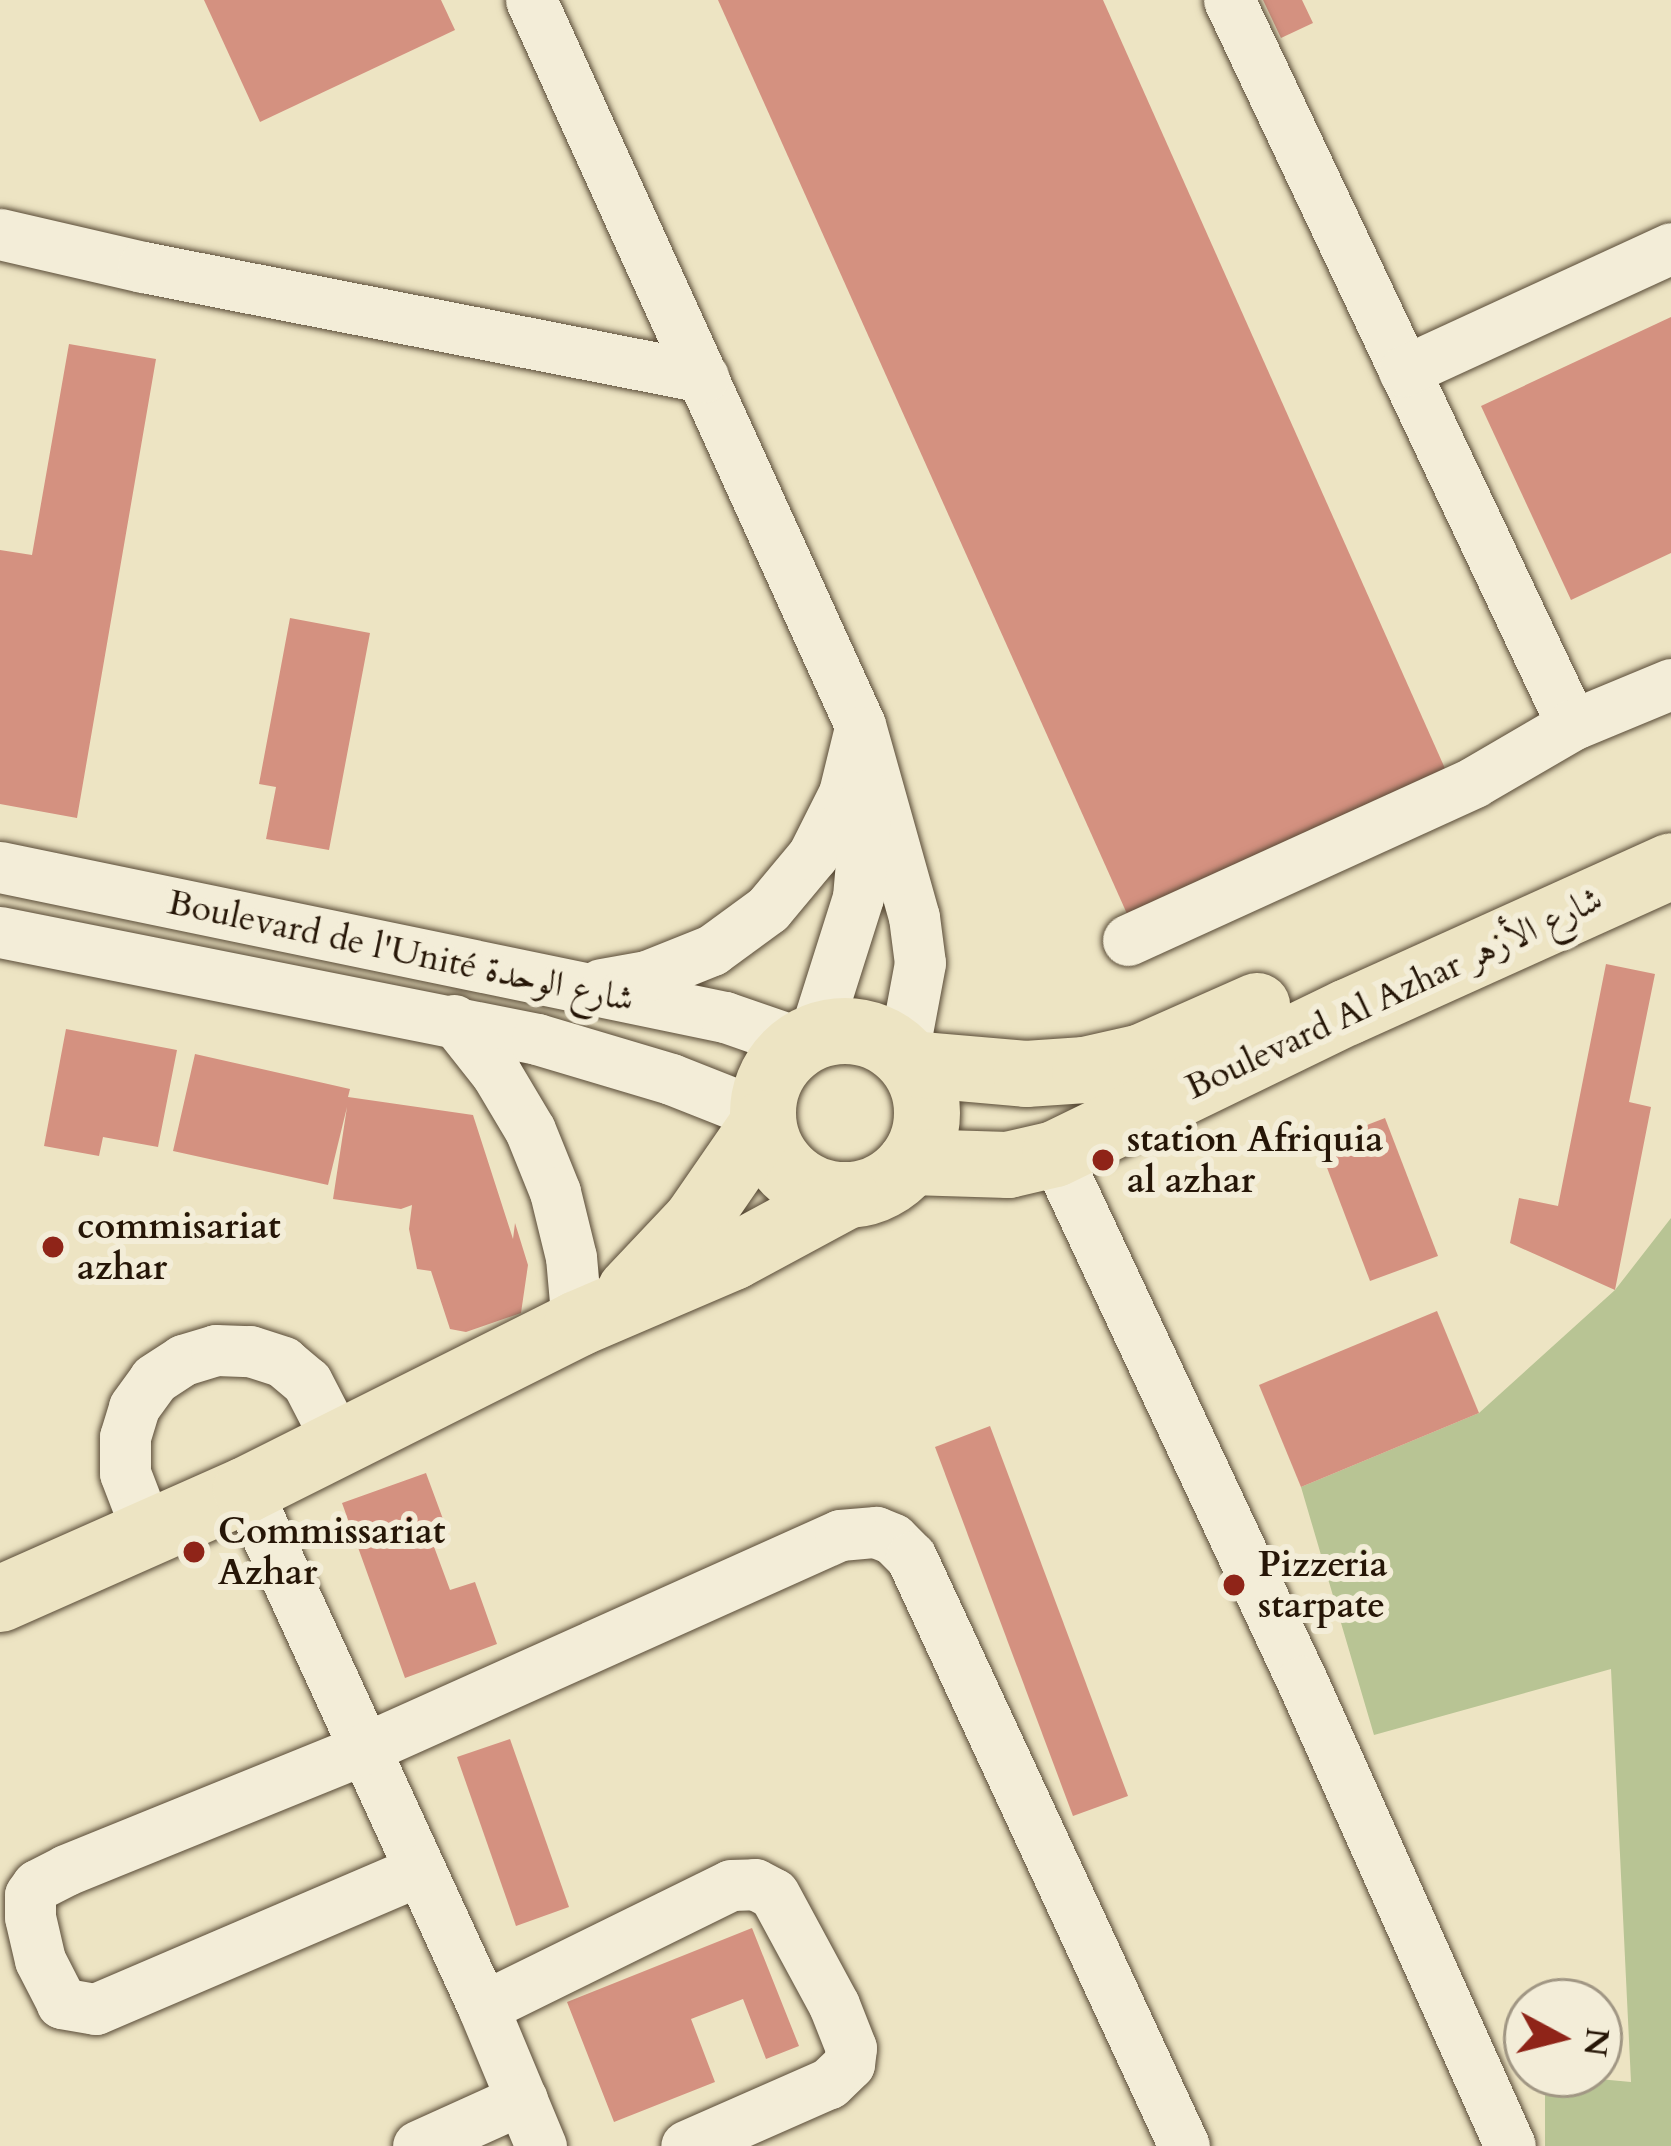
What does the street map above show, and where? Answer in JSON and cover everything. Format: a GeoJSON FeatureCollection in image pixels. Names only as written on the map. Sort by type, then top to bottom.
{"type":"FeatureCollection","features":[{"type":"Feature","properties":{"kind":"main road","name":"Boulevard Al Azhar شارع الأزهر"},"geometry":{"type":"LineString","coordinates":[[907,1059],[1026,1074],[1085,1070],[1142,1057],[1671,820]]}},
{"type":"Feature","properties":{"kind":"main road","name":"Boulevard Al Azhar شارع الأزهر"},"geometry":{"type":"LineString","coordinates":[[911,1162],[1008,1166],[1055,1154],[1348,1012],[1671,866]]}},
{"type":"Feature","properties":{"kind":"main road"},"geometry":{"type":"LineString","coordinates":[[0,1600],[246,1490],[596,1315],[733,1257],[846,1196],[894,1180],[911,1162],[923,1137],[927,1110],[907,1059],[861,1031],[807,1040],[779,1062],[766,1087],[762,1119],[773,1152],[800,1183],[846,1196]]}},
{"type":"Feature","properties":{"kind":"main road"},"geometry":{"type":"LineString","coordinates":[[596,1315],[696,1221],[762,1119]]}},
{"type":"Feature","properties":{"kind":"street"},"geometry":{"type":"LineString","coordinates":[[530,0],[704,377],[863,739],[914,916],[920,963],[907,1059]]}},
{"type":"Feature","properties":{"kind":"street"},"geometry":{"type":"LineString","coordinates":[[1229,0],[1572,725]]}},
{"type":"Feature","properties":{"kind":"street"},"geometry":{"type":"LineString","coordinates":[[0,233],[143,267],[704,377]]}},
{"type":"Feature","properties":{"kind":"street"},"geometry":{"type":"LineString","coordinates":[[1404,371],[1671,248]]}},
{"type":"Feature","properties":{"kind":"street"},"geometry":{"type":"LineString","coordinates":[[1128,940],[1474,782],[1572,725],[1671,684]]}},
{"type":"Feature","properties":{"kind":"street"},"geometry":{"type":"LineString","coordinates":[[579,988],[647,976],[712,950],[768,909],[813,855],[844,793],[863,739]]}},
{"type":"Feature","properties":{"kind":"street"},"geometry":{"type":"LineString","coordinates":[[807,1040],[858,897],[867,825],[863,739]]}},
{"type":"Feature","properties":{"kind":"street","name":"Boulevard de l'Unité شارع الوحدة"},"geometry":{"type":"LineString","coordinates":[[0,868],[724,1017],[807,1040]]}},
{"type":"Feature","properties":{"kind":"street","name":"Boulevard de l'Unité شارع الوحدة"},"geometry":{"type":"LineString","coordinates":[[0,932],[454,1021],[671,1078],[762,1119]]}},
{"type":"Feature","properties":{"kind":"street"},"geometry":{"type":"LineString","coordinates":[[454,1021],[496,1073],[530,1130],[596,1315]]}},
{"type":"Feature","properties":{"kind":"street"},"geometry":{"type":"LineString","coordinates":[[1055,1154],[1302,1681],[1510,2146]]}},
{"type":"Feature","properties":{"kind":"street"},"geometry":{"type":"LineString","coordinates":[[148,1533],[125,1473],[125,1437],[144,1393],[183,1360],[216,1350],[250,1351],[283,1362],[307,1382],[339,1444]]}},
{"type":"Feature","properties":{"kind":"street"},"geometry":{"type":"LineString","coordinates":[[246,1490],[361,1750],[483,2007],[541,2146]]}},
{"type":"Feature","properties":{"kind":"street"},"geometry":{"type":"LineString","coordinates":[[420,1870],[95,2009],[62,2002],[48,1982],[30,1917],[37,1885],[361,1750],[840,1535],[876,1532],[893,1539],[911,1557],[1184,2146]]}},
{"type":"Feature","properties":{"kind":"street"},"geometry":{"type":"LineString","coordinates":[[483,2007],[730,1885],[755,1883],[774,1894],[834,2005],[851,2048],[849,2064],[829,2083],[686,2146]]}},
{"type":"Feature","properties":{"kind":"street"},"geometry":{"type":"LineString","coordinates":[[418,2146],[522,2099]]}},
{"type":"Feature","properties":{"kind":"green space"},"geometry":{"type":"Polygon","coordinates":[[[1671,1218],[1671,2146],[1545,2146],[1545,2098],[1623,2098],[1623,2081],[1631,2082],[1611,1669],[1374,1735],[1301,1487],[1479,1413],[1615,1290],[1671,1218]]]}},
{"type":"Feature","properties":{"kind":"building"},"geometry":{"type":"Polygon","coordinates":[[[204,0],[441,0],[455,30],[260,122],[204,0]]]}},
{"type":"Feature","properties":{"kind":"building"},"geometry":{"type":"Polygon","coordinates":[[[718,0],[1103,0],[1447,773],[1128,916],[718,0]]]}},
{"type":"Feature","properties":{"kind":"building"},"geometry":{"type":"Polygon","coordinates":[[[1263,0],[1302,0],[1313,23],[1281,38],[1263,0]]]}},
{"type":"Feature","properties":{"kind":"building"},"geometry":{"type":"Polygon","coordinates":[[[1671,317],[1671,553],[1571,600],[1481,406],[1671,317]]]}},
{"type":"Feature","properties":{"kind":"building"},"geometry":{"type":"Polygon","coordinates":[[[69,344],[156,359],[77,818],[0,804],[0,550],[32,555],[69,344]]]}},
{"type":"Feature","properties":{"kind":"building"},"geometry":{"type":"Polygon","coordinates":[[[290,618],[370,633],[329,850],[266,839],[276,787],[259,784],[290,618]]]}},
{"type":"Feature","properties":{"kind":"building"},"geometry":{"type":"Polygon","coordinates":[[[1606,964],[1655,974],[1629,1102],[1651,1107],[1615,1290],[1510,1243],[1519,1198],[1558,1206],[1606,964]]]}},
{"type":"Feature","properties":{"kind":"building"},"geometry":{"type":"Polygon","coordinates":[[[66,1029],[177,1050],[158,1147],[103,1137],[99,1156],[44,1146],[66,1029]]]}},
{"type":"Feature","properties":{"kind":"building"},"geometry":{"type":"Polygon","coordinates":[[[195,1054],[350,1089],[348,1097],[473,1115],[513,1239],[515,1223],[528,1265],[521,1313],[466,1332],[450,1329],[431,1271],[417,1269],[409,1229],[412,1205],[401,1209],[333,1199],[347,1107],[328,1185],[173,1151],[195,1054]]]}},
{"type":"Feature","properties":{"kind":"building"},"geometry":{"type":"Polygon","coordinates":[[[1385,1118],[1438,1256],[1370,1281],[1318,1144],[1385,1118]]]}},
{"type":"Feature","properties":{"kind":"building"},"geometry":{"type":"Polygon","coordinates":[[[1437,1311],[1479,1413],[1301,1487],[1259,1385],[1437,1311]]]}},
{"type":"Feature","properties":{"kind":"building"},"geometry":{"type":"Polygon","coordinates":[[[990,1426],[1128,1796],[1073,1816],[935,1447],[990,1426]]]}},
{"type":"Feature","properties":{"kind":"building"},"geometry":{"type":"Polygon","coordinates":[[[426,1473],[450,1538],[433,1544],[450,1590],[475,1582],[497,1644],[405,1678],[342,1503],[426,1473]]]}},
{"type":"Feature","properties":{"kind":"building"},"geometry":{"type":"Polygon","coordinates":[[[510,1739],[569,1907],[516,1926],[457,1757],[510,1739]]]}},
{"type":"Feature","properties":{"kind":"building"},"geometry":{"type":"Polygon","coordinates":[[[752,1928],[799,2046],[766,2059],[743,1999],[691,2019],[715,2082],[614,2122],[567,2002],[752,1928]]]}},
{"type":"Feature","properties":{"kind":"place","name":"station Afriquia al azhar"},"geometry":{"type":"Point","coordinates":[1103,1160]}},
{"type":"Feature","properties":{"kind":"place","name":"commisariat azhar"},"geometry":{"type":"Point","coordinates":[53,1247]}},
{"type":"Feature","properties":{"kind":"place","name":"Commissariat Azhar"},"geometry":{"type":"Point","coordinates":[194,1552]}},
{"type":"Feature","properties":{"kind":"place","name":"Pizzeria starpate"},"geometry":{"type":"Point","coordinates":[1234,1585]}}]}
